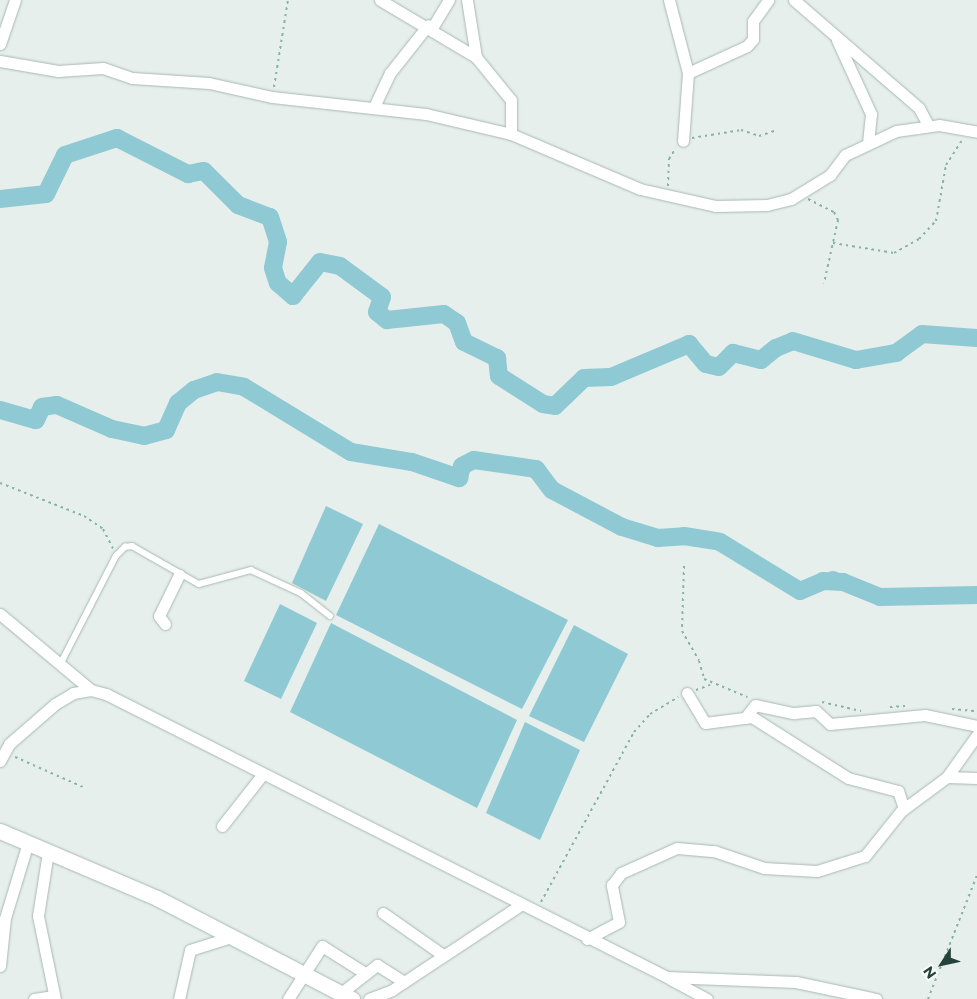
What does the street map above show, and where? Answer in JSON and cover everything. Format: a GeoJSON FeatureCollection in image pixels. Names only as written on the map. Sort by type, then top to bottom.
{"type":"FeatureCollection","features":[{"type":"Feature","properties":{"kind":"main road"},"geometry":{"type":"LineString","coordinates":[[0,831],[157,898],[347,996]]}},
{"type":"Feature","properties":{"kind":"street"},"geometry":{"type":"LineString","coordinates":[[0,44],[14,0]]}},
{"type":"Feature","properties":{"kind":"street"},"geometry":{"type":"LineString","coordinates":[[380,0],[430,27],[476,57],[511,100],[511,134]]}},
{"type":"Feature","properties":{"kind":"street"},"geometry":{"type":"LineString","coordinates":[[374,107],[390,73],[430,27],[449,0]]}},
{"type":"Feature","properties":{"kind":"street"},"geometry":{"type":"LineString","coordinates":[[467,0],[476,57]]}},
{"type":"Feature","properties":{"kind":"street"},"geometry":{"type":"LineString","coordinates":[[669,0],[688,73],[683,141]]}},
{"type":"Feature","properties":{"kind":"street"},"geometry":{"type":"LineString","coordinates":[[688,73],[747,46],[753,39],[753,20],[768,0]]}},
{"type":"Feature","properties":{"kind":"street"},"geometry":{"type":"LineString","coordinates":[[794,0],[919,108],[928,125]]}},
{"type":"Feature","properties":{"kind":"street"},"geometry":{"type":"LineString","coordinates":[[836,38],[871,114],[868,143]]}},
{"type":"Feature","properties":{"kind":"street"},"geometry":{"type":"LineString","coordinates":[[0,61],[58,71],[104,68],[132,78],[209,83],[272,97],[426,114],[511,134],[640,189],[724,206],[767,205],[799,195],[830,175],[845,155],[896,131],[928,125],[973,132]]}},
{"type":"Feature","properties":{"kind":"street"},"geometry":{"type":"LineString","coordinates":[[164,624],[158,616],[173,597],[179,575]]}},
{"type":"Feature","properties":{"kind":"street"},"geometry":{"type":"LineString","coordinates":[[0,614],[91,690],[707,999]]}},
{"type":"Feature","properties":{"kind":"street"},"geometry":{"type":"LineString","coordinates":[[2,757],[55,704],[91,690]]}},
{"type":"Feature","properties":{"kind":"street"},"geometry":{"type":"LineString","coordinates":[[687,693],[704,723],[752,717],[767,731],[785,736],[848,778],[898,791],[904,808]]}},
{"type":"Feature","properties":{"kind":"street"},"geometry":{"type":"LineString","coordinates":[[745,718],[755,705],[794,713],[816,711],[830,724],[925,715],[977,726]]}},
{"type":"Feature","properties":{"kind":"street"},"geometry":{"type":"LineString","coordinates":[[587,938],[619,922],[612,885],[621,873],[677,848],[714,851],[787,871],[817,871],[865,856],[904,808],[947,777],[977,735]]}},
{"type":"Feature","properties":{"kind":"street"},"geometry":{"type":"LineString","coordinates":[[222,826],[262,775]]}},
{"type":"Feature","properties":{"kind":"street"},"geometry":{"type":"LineString","coordinates":[[947,777],[977,778]]}},
{"type":"Feature","properties":{"kind":"street"},"geometry":{"type":"LineString","coordinates":[[0,966],[5,918],[28,843]]}},
{"type":"Feature","properties":{"kind":"street"},"geometry":{"type":"LineString","coordinates":[[34,999],[55,998],[38,916],[48,852]]}},
{"type":"Feature","properties":{"kind":"street"},"geometry":{"type":"LineString","coordinates":[[368,999],[404,982],[519,906]]}},
{"type":"Feature","properties":{"kind":"street"},"geometry":{"type":"LineString","coordinates":[[383,913],[443,955]]}},
{"type":"Feature","properties":{"kind":"street"},"geometry":{"type":"LineString","coordinates":[[178,999],[190,950],[231,937]]}},
{"type":"Feature","properties":{"kind":"street"},"geometry":{"type":"LineString","coordinates":[[288,999],[318,950],[326,946],[365,973]]}},
{"type":"Feature","properties":{"kind":"street"},"geometry":{"type":"LineString","coordinates":[[347,996],[365,973],[380,964],[404,982]]}},
{"type":"Feature","properties":{"kind":"street"},"geometry":{"type":"LineString","coordinates":[[666,977],[796,982],[876,999]]}},
{"type":"Feature","properties":{"kind":"lane"},"geometry":{"type":"LineString","coordinates":[[61,663],[116,556],[132,546],[179,575],[199,584],[250,570],[301,593],[330,616]]}},
{"type":"Feature","properties":{"kind":"path"},"geometry":{"type":"LineString","coordinates":[[272,97],[288,0]]}},
{"type":"Feature","properties":{"kind":"path"},"geometry":{"type":"LineString","coordinates":[[668,196],[668,159],[683,141],[741,130],[760,136],[774,131]]}},
{"type":"Feature","properties":{"kind":"path"},"geometry":{"type":"LineString","coordinates":[[833,243],[894,253],[919,239],[936,221],[946,165],[973,132]]}},
{"type":"Feature","properties":{"kind":"path"},"geometry":{"type":"LineString","coordinates":[[799,195],[835,214],[838,223],[824,283]]}},
{"type":"Feature","properties":{"kind":"path"},"geometry":{"type":"LineString","coordinates":[[0,483],[92,520],[103,529],[116,556]]}},
{"type":"Feature","properties":{"kind":"path"},"geometry":{"type":"LineString","coordinates":[[684,566],[682,631],[710,685]]}},
{"type":"Feature","properties":{"kind":"path"},"geometry":{"type":"LineString","coordinates":[[536,913],[634,732],[650,714],[687,693],[710,685],[753,698]]}},
{"type":"Feature","properties":{"kind":"path"},"geometry":{"type":"LineString","coordinates":[[815,702],[869,712]]}},
{"type":"Feature","properties":{"kind":"path"},"geometry":{"type":"LineString","coordinates":[[885,708],[911,706]]}},
{"type":"Feature","properties":{"kind":"path"},"geometry":{"type":"LineString","coordinates":[[949,709],[977,711]]}},
{"type":"Feature","properties":{"kind":"path"},"geometry":{"type":"LineString","coordinates":[[2,757],[83,787]]}},
{"type":"Feature","properties":{"kind":"path"},"geometry":{"type":"LineString","coordinates":[[928,999],[977,875]]}},
{"type":"Feature","properties":{"kind":"water"},"geometry":{"type":"Polygon","coordinates":[[[326,506],[363,524],[326,601],[292,583],[326,506]]]}},
{"type":"Feature","properties":{"kind":"water"},"geometry":{"type":"Polygon","coordinates":[[[379,524],[568,620],[522,709],[336,615],[379,524]]]}},
{"type":"Feature","properties":{"kind":"water"},"geometry":{"type":"Polygon","coordinates":[[[833,571],[841,579],[833,587],[825,579],[833,571]]]}},
{"type":"Feature","properties":{"kind":"water"},"geometry":{"type":"Polygon","coordinates":[[[280,604],[317,623],[281,699],[244,681],[280,604]]]}},
{"type":"Feature","properties":{"kind":"water"},"geometry":{"type":"Polygon","coordinates":[[[331,623],[517,720],[477,808],[290,712],[331,623]]]}},
{"type":"Feature","properties":{"kind":"water"},"geometry":{"type":"Polygon","coordinates":[[[574,625],[628,654],[584,742],[529,716],[574,625]]]}},
{"type":"Feature","properties":{"kind":"water"},"geometry":{"type":"Polygon","coordinates":[[[525,722],[580,750],[540,840],[486,813],[525,722]]]}},
{"type":"Feature","properties":{"kind":"waterway"},"geometry":{"type":"LineString","coordinates":[[0,199],[46,194],[65,155],[117,138],[188,174],[204,171],[238,205],[270,217],[278,242],[273,268],[278,283],[293,296],[320,262],[340,266],[382,297],[377,312],[387,320],[444,314],[457,323],[464,342],[497,358],[499,376],[543,404],[555,406],[584,378],[611,377],[689,344],[706,364],[719,367],[733,353],[761,360],[776,348],[793,341],[856,360],[896,353],[922,334],[977,338]]}},
{"type":"Feature","properties":{"kind":"waterway"},"geometry":{"type":"LineString","coordinates":[[0,410],[36,420],[42,407],[57,405],[112,429],[144,436],[166,430],[178,403],[194,390],[217,382],[244,387],[351,452],[412,462],[459,478],[462,466],[474,460],[536,469],[552,490],[622,527],[658,538],[684,536],[720,542],[800,591],[823,581],[843,582],[880,597],[977,595]]}}]}
